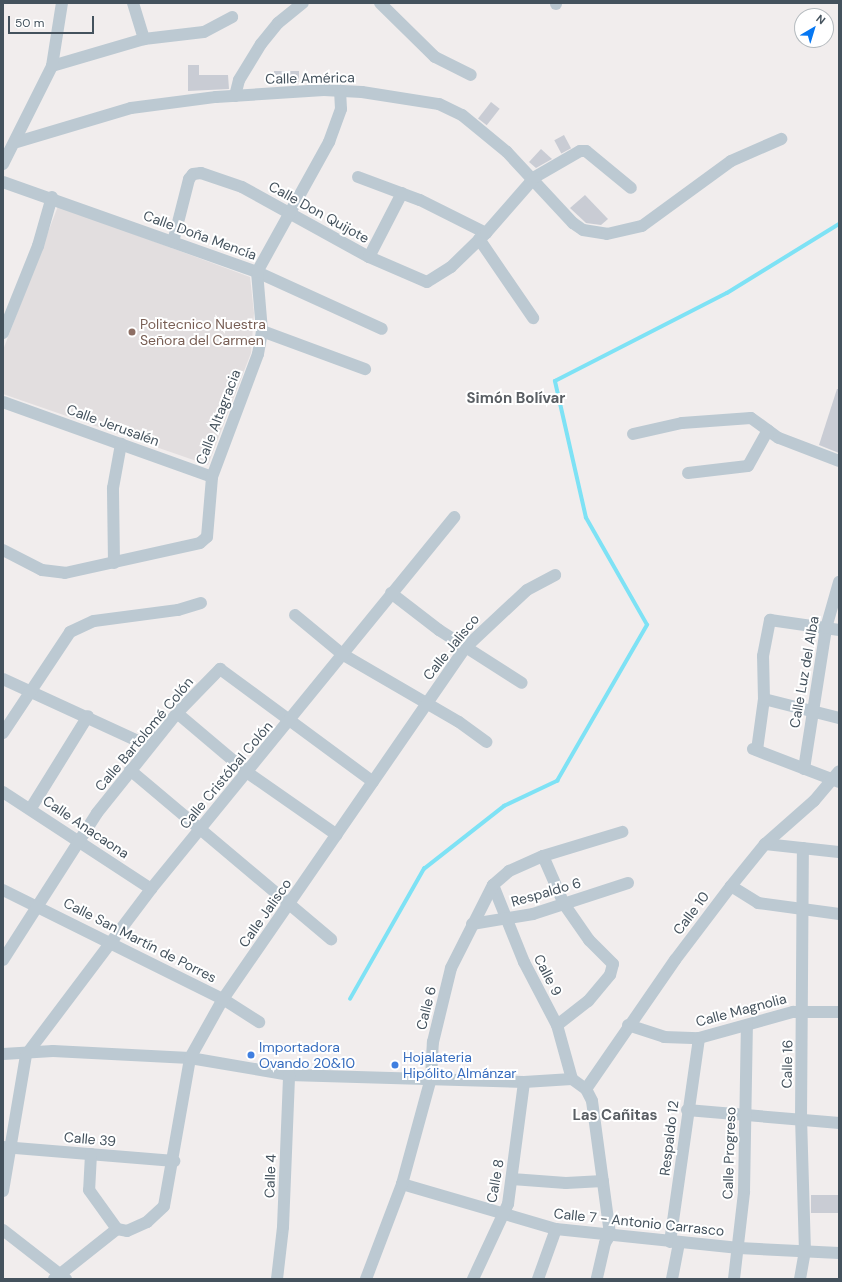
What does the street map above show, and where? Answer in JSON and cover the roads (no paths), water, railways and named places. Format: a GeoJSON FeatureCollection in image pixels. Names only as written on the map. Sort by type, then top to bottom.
{"type":"FeatureCollection","features":[{"type":"Feature","properties":{"kind":"street"},"geometry":{"type":"LineString","coordinates":[[3,164],[17,142],[52,66],[62,3]]}},
{"type":"Feature","properties":{"kind":"street"},"geometry":{"type":"LineString","coordinates":[[134,3],[144,39]]}},
{"type":"Feature","properties":{"kind":"street"},"geometry":{"type":"LineString","coordinates":[[235,96],[239,80],[261,44],[278,23],[303,3]]}},
{"type":"Feature","properties":{"kind":"street"},"geometry":{"type":"LineString","coordinates":[[380,3],[435,57],[471,75]]}},
{"type":"Feature","properties":{"kind":"street"},"geometry":{"type":"LineString","coordinates":[[52,66],[144,39],[204,32],[232,17]]}},
{"type":"Feature","properties":{"kind":"street"},"geometry":{"type":"LineString","coordinates":[[257,272],[290,215],[332,135],[341,109],[340,91]]}},
{"type":"Feature","properties":{"kind":"street","name":"Calle América"},"geometry":{"type":"LineString","coordinates":[[17,142],[131,108],[235,96],[340,91],[445,106],[462,115],[535,177],[566,216],[583,230],[607,234],[642,226],[731,161],[780,139]]}},
{"type":"Feature","properties":{"kind":"street"},"geometry":{"type":"LineString","coordinates":[[483,236],[535,177],[583,150],[631,188]]}},
{"type":"Feature","properties":{"kind":"street","name":"Calle Don Quijote"},"geometry":{"type":"LineString","coordinates":[[173,242],[189,179],[193,174],[201,173],[242,187],[290,215],[420,282],[434,279],[483,236]]}},
{"type":"Feature","properties":{"kind":"street"},"geometry":{"type":"LineString","coordinates":[[358,177],[402,193],[483,236],[533,318]]}},
{"type":"Feature","properties":{"kind":"street","name":"Calle Doña Mencía"},"geometry":{"type":"LineString","coordinates":[[3,182],[52,197],[257,272],[382,329]]}},
{"type":"Feature","properties":{"kind":"street"},"geometry":{"type":"LineString","coordinates":[[369,257],[402,193]]}},
{"type":"Feature","properties":{"kind":"street"},"geometry":{"type":"LineString","coordinates":[[3,333],[38,246],[52,197]]}},
{"type":"Feature","properties":{"kind":"street","name":"Calle Altagracia"},"geometry":{"type":"LineString","coordinates":[[3,550],[42,570],[65,573],[114,563],[204,540],[212,476],[258,354],[262,331],[257,272]]}},
{"type":"Feature","properties":{"kind":"street"},"geometry":{"type":"LineString","coordinates":[[262,331],[364,369]]}},
{"type":"Feature","properties":{"kind":"street","name":"Calle Jerusalén"},"geometry":{"type":"LineString","coordinates":[[3,402],[212,476]]}},
{"type":"Feature","properties":{"kind":"street"},"geometry":{"type":"LineString","coordinates":[[633,434],[726,419],[751,418],[768,430],[839,460]]}},
{"type":"Feature","properties":{"kind":"street"},"geometry":{"type":"LineString","coordinates":[[688,473],[748,466],[768,430]]}},
{"type":"Feature","properties":{"kind":"street"},"geometry":{"type":"LineString","coordinates":[[114,563],[113,488],[120,444]]}},
{"type":"Feature","properties":{"kind":"street","name":"Calle Cristóbal Colón"},"geometry":{"type":"LineString","coordinates":[[26,1055],[151,889],[290,722],[342,654],[454,517]]}},
{"type":"Feature","properties":{"kind":"street","name":"Calle Jalisco"},"geometry":{"type":"LineString","coordinates":[[117,1229],[127,1231],[147,1222],[164,1206],[174,1161],[190,1058],[223,999],[290,904],[426,702],[466,647],[527,590],[555,575]]}},
{"type":"Feature","properties":{"kind":"street","name":"Calle Luz del Alba"},"geometry":{"type":"LineString","coordinates":[[804,769],[826,628],[839,582]]}},
{"type":"Feature","properties":{"kind":"street"},"geometry":{"type":"LineString","coordinates":[[391,593],[466,647],[522,683]]}},
{"type":"Feature","properties":{"kind":"street"},"geometry":{"type":"LineString","coordinates":[[3,733],[62,640],[80,626],[178,610],[201,603]]}},
{"type":"Feature","properties":{"kind":"street"},"geometry":{"type":"LineString","coordinates":[[294,615],[342,654],[426,702],[487,742]]}},
{"type":"Feature","properties":{"kind":"street"},"geometry":{"type":"LineString","coordinates":[[837,778],[804,769],[755,749],[764,699],[762,675],[771,620],[839,630]]}},
{"type":"Feature","properties":{"kind":"street","name":"Calle Bartolomé Colón"},"geometry":{"type":"LineString","coordinates":[[3,960],[39,906],[78,840],[130,770],[177,713],[220,669],[373,782]]}},
{"type":"Feature","properties":{"kind":"street"},"geometry":{"type":"LineString","coordinates":[[3,679],[88,716],[149,746]]}},
{"type":"Feature","properties":{"kind":"street"},"geometry":{"type":"LineString","coordinates":[[764,699],[839,718]]}},
{"type":"Feature","properties":{"kind":"street"},"geometry":{"type":"LineString","coordinates":[[177,713],[248,773],[337,835]]}},
{"type":"Feature","properties":{"kind":"street"},"geometry":{"type":"LineString","coordinates":[[31,808],[88,716]]}},
{"type":"Feature","properties":{"kind":"street"},"geometry":{"type":"LineString","coordinates":[[130,770],[331,939]]}},
{"type":"Feature","properties":{"kind":"street","name":"Calle 10"},"geometry":{"type":"LineString","coordinates":[[586,1089],[628,1025],[731,886],[765,844],[837,778]]}},
{"type":"Feature","properties":{"kind":"street","name":"Calle Anacaona"},"geometry":{"type":"LineString","coordinates":[[3,792],[31,808],[151,889]]}},
{"type":"Feature","properties":{"kind":"street","name":"Calle 6"},"geometry":{"type":"LineString","coordinates":[[366,1279],[402,1184],[431,1078],[433,1042],[451,968],[493,885],[509,871],[543,856],[622,832]]}},
{"type":"Feature","properties":{"kind":"street"},"geometry":{"type":"LineString","coordinates":[[765,844],[839,852]]}},
{"type":"Feature","properties":{"kind":"street","name":"Calle 16"},"geometry":{"type":"LineString","coordinates":[[800,1279],[805,1252],[801,1120],[803,848]]}},
{"type":"Feature","properties":{"kind":"street"},"geometry":{"type":"LineString","coordinates":[[543,856],[564,904],[590,940],[613,964],[610,975],[588,1001],[557,1025]]}},
{"type":"Feature","properties":{"kind":"street","name":"Respaldo 6"},"geometry":{"type":"LineString","coordinates":[[472,924],[508,918],[564,904],[628,883]]}},
{"type":"Feature","properties":{"kind":"street","name":"Calle 9"},"geometry":{"type":"LineString","coordinates":[[493,885],[508,918],[524,962],[557,1025],[572,1080]]}},
{"type":"Feature","properties":{"kind":"street"},"geometry":{"type":"LineString","coordinates":[[731,886],[758,904],[839,914]]}},
{"type":"Feature","properties":{"kind":"street","name":"Calle San Martín de Porres"},"geometry":{"type":"LineString","coordinates":[[3,890],[112,942],[223,999],[259,1022]]}},
{"type":"Feature","properties":{"kind":"street","name":"Calle Magnolia"},"geometry":{"type":"LineString","coordinates":[[628,1025],[664,1037],[699,1038],[803,1010],[839,1012]]}},
{"type":"Feature","properties":{"kind":"street","name":"Calle Progreso"},"geometry":{"type":"LineString","coordinates":[[734,1279],[739,1248],[745,1117],[747,1026]]}},
{"type":"Feature","properties":{"kind":"street","name":"Respaldo 12"},"geometry":{"type":"LineString","coordinates":[[672,1279],[687,1110],[699,1038]]}},
{"type":"Feature","properties":{"kind":"street"},"geometry":{"type":"LineString","coordinates":[[3,1054],[26,1055],[53,1051],[190,1058],[289,1075],[431,1078],[524,1082],[572,1080],[586,1089],[592,1101],[610,1235],[605,1243],[597,1279]]}},
{"type":"Feature","properties":{"kind":"street"},"geometry":{"type":"LineString","coordinates":[[3,1191],[8,1147],[26,1055]]}},
{"type":"Feature","properties":{"kind":"street","name":"Calle 4"},"geometry":{"type":"LineString","coordinates":[[277,1279],[283,1227],[289,1075]]}},
{"type":"Feature","properties":{"kind":"street","name":"Calle 8"},"geometry":{"type":"LineString","coordinates":[[473,1279],[504,1214],[512,1179],[524,1082]]}},
{"type":"Feature","properties":{"kind":"street"},"geometry":{"type":"LineString","coordinates":[[687,1110],[745,1117],[839,1123]]}},
{"type":"Feature","properties":{"kind":"street","name":"Calle 39"},"geometry":{"type":"LineString","coordinates":[[8,1147],[174,1161]]}},
{"type":"Feature","properties":{"kind":"street"},"geometry":{"type":"LineString","coordinates":[[3,1230],[60,1277],[117,1229],[89,1190],[91,1154]]}},
{"type":"Feature","properties":{"kind":"street"},"geometry":{"type":"LineString","coordinates":[[512,1179],[566,1183],[603,1181]]}},
{"type":"Feature","properties":{"kind":"street","name":"Calle 7 - Antonio Carrasco"},"geometry":{"type":"LineString","coordinates":[[402,1184],[556,1230],[739,1248],[839,1253]]}},
{"type":"Feature","properties":{"kind":"street"},"geometry":{"type":"LineString","coordinates":[[538,1279],[556,1230]]}},
{"type":"Feature","properties":{"kind":"waterway"},"geometry":{"type":"LineString","coordinates":[[350,999],[424,869],[504,806],[557,781],[647,625],[586,518],[555,381],[727,293],[839,224]]}},
{"type":"Feature","properties":{"kind":"place","name":"Politecnico Nuestra Señora del Carmen"},"geometry":{"type":"Point","coordinates":[132,332]}},
{"type":"Feature","properties":{"kind":"place","name":"Importadora Ovando 20&10"},"geometry":{"type":"Point","coordinates":[251,1055]}},
{"type":"Feature","properties":{"kind":"place","name":"Hojalateria Hipólito Almánzar"},"geometry":{"type":"Point","coordinates":[395,1065]}},
{"type":"Feature","properties":{"kind":"district","name":"Simón Bolívar"},"geometry":{"type":"Point","coordinates":[516,399]}},
{"type":"Feature","properties":{"kind":"district","name":"Las Cañitas"},"geometry":{"type":"Point","coordinates":[615,1116]}}]}
